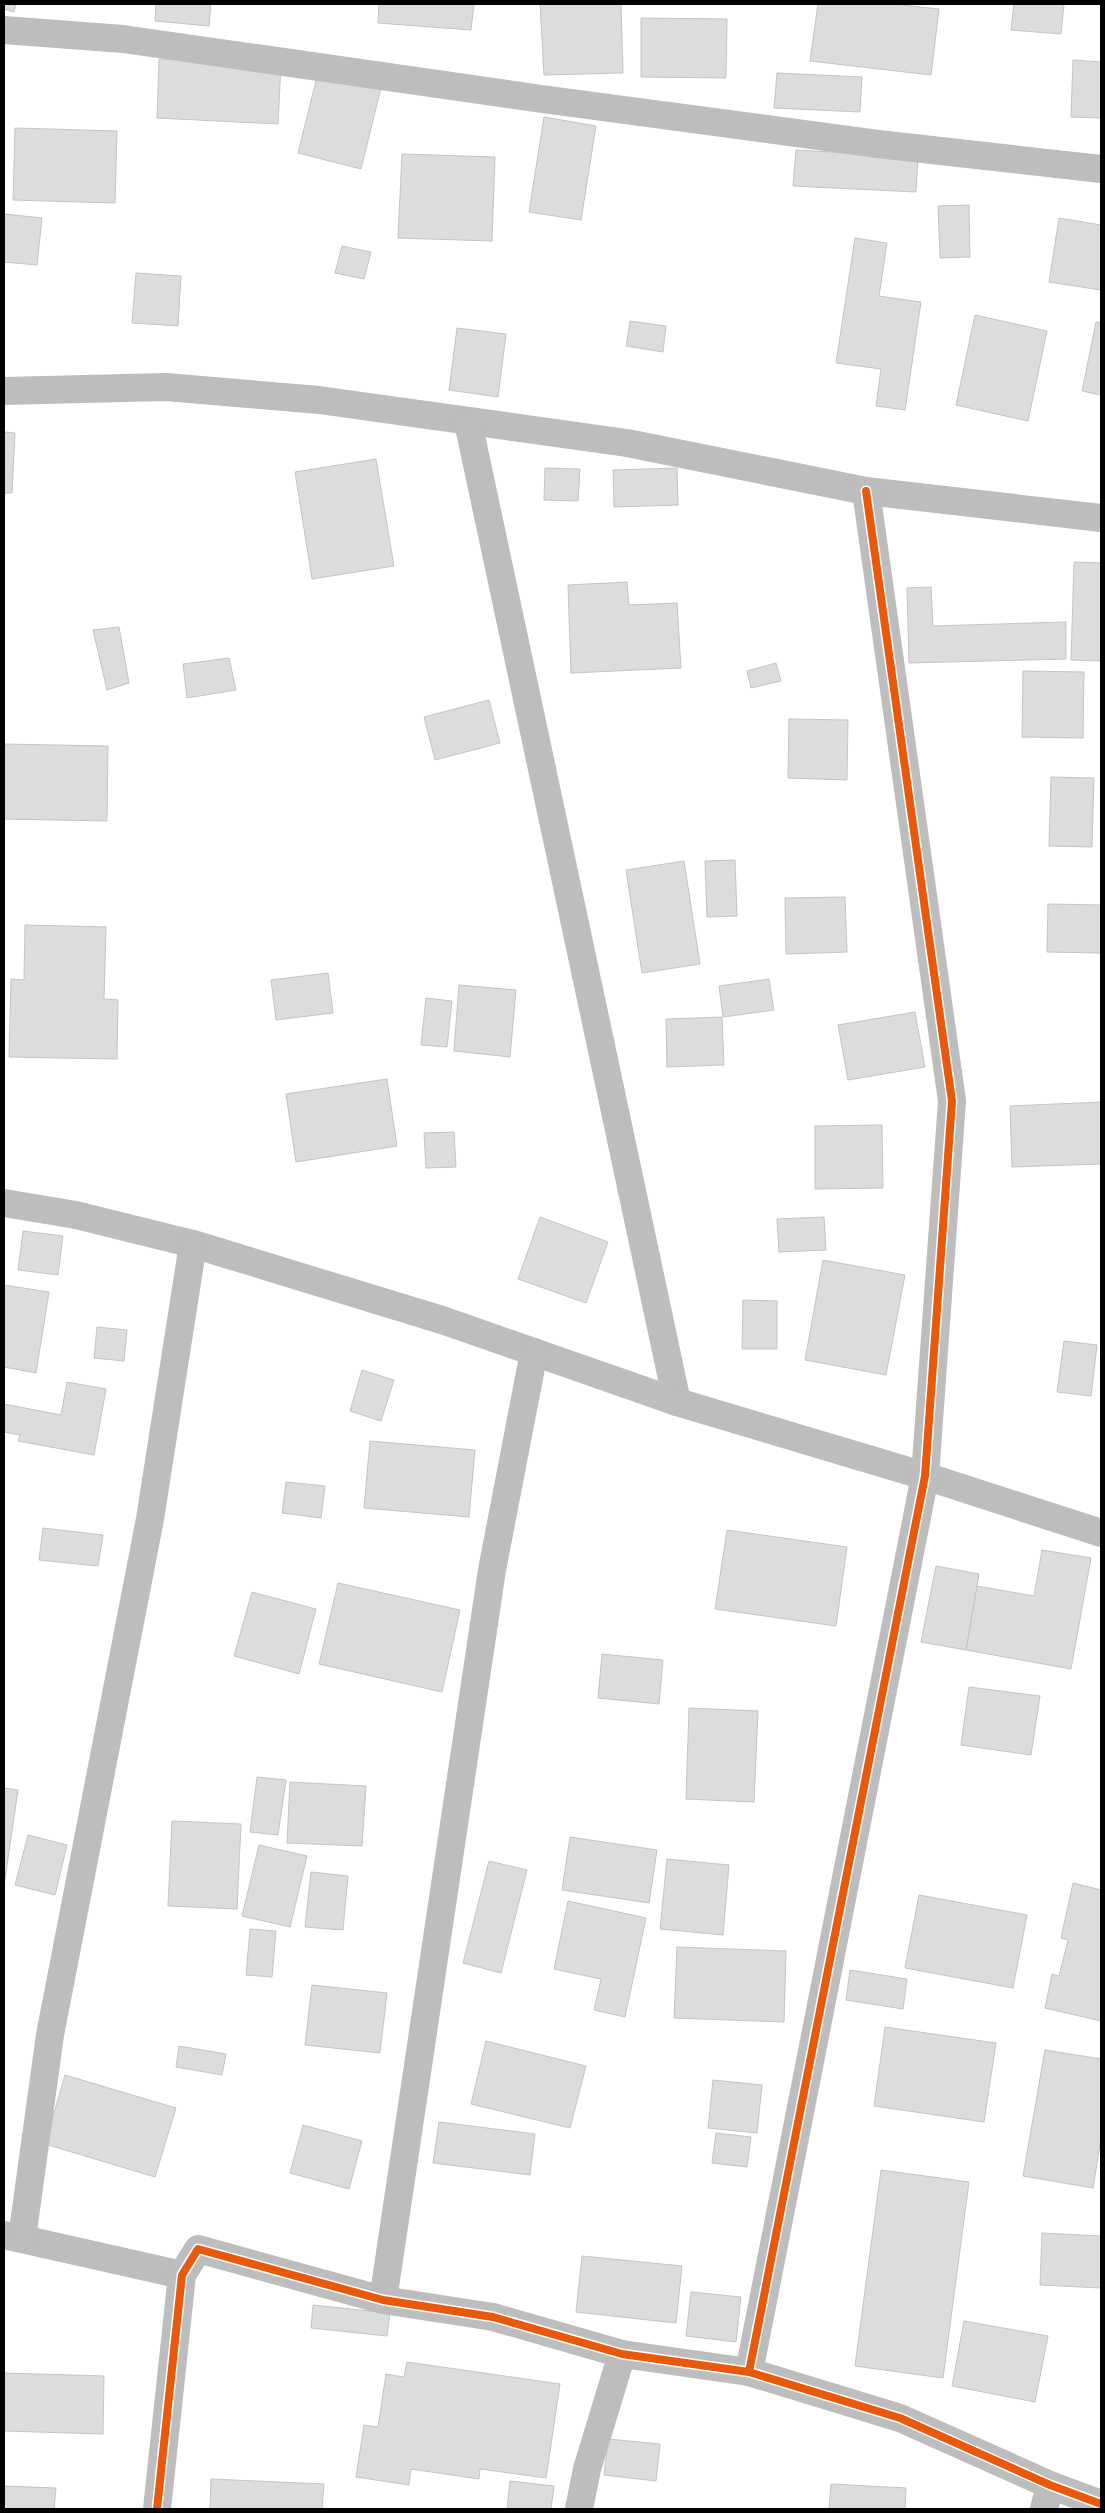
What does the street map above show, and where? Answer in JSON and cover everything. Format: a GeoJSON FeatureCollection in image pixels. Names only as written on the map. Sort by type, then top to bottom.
{"type":"FeatureCollection","features":[{"type":"Feature","properties":{"kind":"street"},"geometry":{"type":"LineString","coordinates":[[4,30],[123,39],[542,99],[878,144],[1101,169]]}},
{"type":"Feature","properties":{"kind":"street"},"geometry":{"type":"LineString","coordinates":[[4,391],[166,386],[319,400],[627,443],[866,491],[1101,518]]}},
{"type":"Feature","properties":{"kind":"street"},"geometry":{"type":"LineString","coordinates":[[468,422],[677,1402]]}},
{"type":"Feature","properties":{"kind":"street"},"geometry":{"type":"LineString","coordinates":[[749,2372],[925,1476],[952,1102],[866,491]]}},
{"type":"Feature","properties":{"kind":"street"},"geometry":{"type":"LineString","coordinates":[[4,1203],[76,1215],[193,1244],[442,1320],[677,1402],[925,1476],[1101,1533]]}},
{"type":"Feature","properties":{"kind":"street"},"geometry":{"type":"LineString","coordinates":[[182,2275],[13,2237],[50,2035],[150,1519],[193,1244]]}},
{"type":"Feature","properties":{"kind":"street"},"geometry":{"type":"LineString","coordinates":[[383,2300],[492,1570],[534,1352]]}},
{"type":"Feature","properties":{"kind":"street"},"geometry":{"type":"LineString","coordinates":[[157,2509],[182,2275],[198,2249],[383,2300],[493,2318],[622,2354],[749,2372],[900,2418],[1047,2497],[1101,2504]]}},
{"type":"Feature","properties":{"kind":"street"},"geometry":{"type":"LineString","coordinates":[[579,2509],[587,2469],[622,2354]]}},
{"type":"Feature","properties":{"kind":"building"},"geometry":{"type":"Polygon","coordinates":[[[4,4],[16,4],[14,12],[4,9],[4,4]]]}},
{"type":"Feature","properties":{"kind":"building"},"geometry":{"type":"Polygon","coordinates":[[[156,4],[211,4],[209,26],[155,21],[156,4]]]}},
{"type":"Feature","properties":{"kind":"building"},"geometry":{"type":"Polygon","coordinates":[[[379,4],[474,4],[471,30],[378,23],[379,4]]]}},
{"type":"Feature","properties":{"kind":"building"},"geometry":{"type":"Polygon","coordinates":[[[540,4],[621,4],[623,73],[544,75],[540,4]]]}},
{"type":"Feature","properties":{"kind":"building"},"geometry":{"type":"Polygon","coordinates":[[[818,4],[892,4],[939,9],[931,75],[810,61],[818,4]]]}},
{"type":"Feature","properties":{"kind":"building"},"geometry":{"type":"Polygon","coordinates":[[[1014,4],[1064,4],[1061,34],[1011,30],[1014,4]]]}},
{"type":"Feature","properties":{"kind":"building"},"geometry":{"type":"Polygon","coordinates":[[[641,18],[727,19],[726,78],[641,77],[641,18]]]}},
{"type":"Feature","properties":{"kind":"building"},"geometry":{"type":"Polygon","coordinates":[[[159,59],[281,64],[278,124],[157,118],[159,59]]]}},
{"type":"Feature","properties":{"kind":"building"},"geometry":{"type":"Polygon","coordinates":[[[1073,60],[1101,62],[1101,118],[1071,117],[1073,60]]]}},
{"type":"Feature","properties":{"kind":"building"},"geometry":{"type":"Polygon","coordinates":[[[319,69],[382,84],[361,169],[298,153],[319,69]]]}},
{"type":"Feature","properties":{"kind":"building"},"geometry":{"type":"Polygon","coordinates":[[[777,73],[862,77],[860,112],[774,108],[777,73]]]}},
{"type":"Feature","properties":{"kind":"building"},"geometry":{"type":"Polygon","coordinates":[[[544,117],[596,126],[581,220],[529,212],[544,117]]]}},
{"type":"Feature","properties":{"kind":"building"},"geometry":{"type":"Polygon","coordinates":[[[15,128],[117,131],[115,203],[13,200],[15,128]]]}},
{"type":"Feature","properties":{"kind":"building"},"geometry":{"type":"Polygon","coordinates":[[[796,150],[918,157],[916,192],[793,186],[796,150]]]}},
{"type":"Feature","properties":{"kind":"building"},"geometry":{"type":"Polygon","coordinates":[[[402,154],[495,157],[492,241],[398,238],[402,154]]]}},
{"type":"Feature","properties":{"kind":"building"},"geometry":{"type":"Polygon","coordinates":[[[969,205],[970,257],[940,258],[938,206],[969,205]]]}},
{"type":"Feature","properties":{"kind":"building"},"geometry":{"type":"Polygon","coordinates":[[[4,214],[42,218],[37,265],[4,262],[4,214]]]}},
{"type":"Feature","properties":{"kind":"building"},"geometry":{"type":"Polygon","coordinates":[[[1059,218],[1101,225],[1101,290],[1049,282],[1059,218]]]}},
{"type":"Feature","properties":{"kind":"building"},"geometry":{"type":"Polygon","coordinates":[[[855,238],[887,243],[879,296],[921,302],[905,410],[876,406],[881,369],[836,363],[855,238]]]}},
{"type":"Feature","properties":{"kind":"building"},"geometry":{"type":"Polygon","coordinates":[[[342,246],[371,252],[364,279],[335,273],[342,246]]]}},
{"type":"Feature","properties":{"kind":"building"},"geometry":{"type":"Polygon","coordinates":[[[136,273],[181,276],[178,326],[132,323],[136,273]]]}},
{"type":"Feature","properties":{"kind":"building"},"geometry":{"type":"Polygon","coordinates":[[[975,315],[1047,331],[1028,421],[956,405],[975,315]]]}},
{"type":"Feature","properties":{"kind":"building"},"geometry":{"type":"Polygon","coordinates":[[[630,321],[666,326],[663,352],[626,346],[630,321]]]}},
{"type":"Feature","properties":{"kind":"building"},"geometry":{"type":"Polygon","coordinates":[[[1096,322],[1101,323],[1101,395],[1082,391],[1096,322]]]}},
{"type":"Feature","properties":{"kind":"building"},"geometry":{"type":"Polygon","coordinates":[[[457,328],[506,334],[498,397],[449,390],[457,328]]]}},
{"type":"Feature","properties":{"kind":"building"},"geometry":{"type":"Polygon","coordinates":[[[4,432],[15,433],[12,493],[4,493],[4,432]]]}},
{"type":"Feature","properties":{"kind":"building"},"geometry":{"type":"Polygon","coordinates":[[[376,459],[394,566],[312,579],[295,472],[376,459]]]}},
{"type":"Feature","properties":{"kind":"building"},"geometry":{"type":"Polygon","coordinates":[[[545,468],[580,469],[578,501],[544,500],[545,468]]]}},
{"type":"Feature","properties":{"kind":"building"},"geometry":{"type":"Polygon","coordinates":[[[677,468],[678,505],[614,507],[613,470],[677,468]]]}},
{"type":"Feature","properties":{"kind":"building"},"geometry":{"type":"Polygon","coordinates":[[[1074,562],[1101,563],[1101,661],[1071,660],[1074,562]]]}},
{"type":"Feature","properties":{"kind":"building"},"geometry":{"type":"Polygon","coordinates":[[[627,582],[629,605],[677,603],[681,668],[571,673],[568,585],[627,582]]]}},
{"type":"Feature","properties":{"kind":"building"},"geometry":{"type":"Polygon","coordinates":[[[931,587],[933,626],[1066,622],[1066,659],[909,663],[907,588],[931,587]]]}},
{"type":"Feature","properties":{"kind":"building"},"geometry":{"type":"Polygon","coordinates":[[[119,627],[129,683],[107,690],[93,630],[119,627]]]}},
{"type":"Feature","properties":{"kind":"building"},"geometry":{"type":"Polygon","coordinates":[[[229,658],[236,690],[187,698],[183,664],[229,658]]]}},
{"type":"Feature","properties":{"kind":"building"},"geometry":{"type":"Polygon","coordinates":[[[776,663],[781,681],[751,688],[747,671],[776,663]]]}},
{"type":"Feature","properties":{"kind":"building"},"geometry":{"type":"Polygon","coordinates":[[[1023,671],[1084,672],[1083,738],[1022,737],[1023,671]]]}},
{"type":"Feature","properties":{"kind":"building"},"geometry":{"type":"Polygon","coordinates":[[[489,700],[500,743],[435,760],[424,717],[489,700]]]}},
{"type":"Feature","properties":{"kind":"building"},"geometry":{"type":"Polygon","coordinates":[[[789,719],[848,720],[847,780],[788,778],[789,719]]]}},
{"type":"Feature","properties":{"kind":"building"},"geometry":{"type":"Polygon","coordinates":[[[4,744],[108,746],[107,821],[4,819],[4,744]]]}},
{"type":"Feature","properties":{"kind":"building"},"geometry":{"type":"Polygon","coordinates":[[[1051,777],[1094,778],[1092,847],[1049,846],[1051,777]]]}},
{"type":"Feature","properties":{"kind":"building"},"geometry":{"type":"Polygon","coordinates":[[[735,860],[737,916],[707,917],[705,861],[735,860]]]}},
{"type":"Feature","properties":{"kind":"building"},"geometry":{"type":"Polygon","coordinates":[[[684,861],[700,964],[642,973],[626,870],[684,861]]]}},
{"type":"Feature","properties":{"kind":"building"},"geometry":{"type":"Polygon","coordinates":[[[845,897],[847,952],[786,954],[785,898],[845,897]]]}},
{"type":"Feature","properties":{"kind":"building"},"geometry":{"type":"Polygon","coordinates":[[[1048,904],[1101,905],[1101,953],[1047,952],[1048,904]]]}},
{"type":"Feature","properties":{"kind":"building"},"geometry":{"type":"Polygon","coordinates":[[[25,925],[106,927],[104,999],[118,1000],[117,1059],[9,1057],[11,979],[24,980],[25,925]]]}},
{"type":"Feature","properties":{"kind":"building"},"geometry":{"type":"Polygon","coordinates":[[[328,973],[333,1013],[276,1020],[271,980],[328,973]]]}},
{"type":"Feature","properties":{"kind":"building"},"geometry":{"type":"Polygon","coordinates":[[[769,979],[774,1010],[723,1017],[719,986],[769,979]]]}},
{"type":"Feature","properties":{"kind":"building"},"geometry":{"type":"Polygon","coordinates":[[[459,985],[516,990],[510,1057],[454,1051],[459,985]]]}},
{"type":"Feature","properties":{"kind":"building"},"geometry":{"type":"Polygon","coordinates":[[[426,998],[452,1001],[447,1047],[421,1045],[426,998]]]}},
{"type":"Feature","properties":{"kind":"building"},"geometry":{"type":"Polygon","coordinates":[[[915,1012],[925,1067],[848,1080],[838,1025],[915,1012]]]}},
{"type":"Feature","properties":{"kind":"building"},"geometry":{"type":"Polygon","coordinates":[[[722,1017],[724,1065],[667,1067],[666,1019],[722,1017]]]}},
{"type":"Feature","properties":{"kind":"building"},"geometry":{"type":"Polygon","coordinates":[[[387,1079],[397,1146],[296,1162],[286,1094],[387,1079]]]}},
{"type":"Feature","properties":{"kind":"building"},"geometry":{"type":"Polygon","coordinates":[[[1101,1102],[1101,1164],[1012,1167],[1010,1106],[1101,1102]]]}},
{"type":"Feature","properties":{"kind":"building"},"geometry":{"type":"Polygon","coordinates":[[[882,1125],[883,1188],[815,1189],[815,1126],[882,1125]]]}},
{"type":"Feature","properties":{"kind":"building"},"geometry":{"type":"Polygon","coordinates":[[[454,1132],[456,1167],[426,1168],[424,1133],[454,1132]]]}},
{"type":"Feature","properties":{"kind":"building"},"geometry":{"type":"Polygon","coordinates":[[[540,1217],[608,1242],[586,1303],[518,1279],[540,1217]]]}},
{"type":"Feature","properties":{"kind":"building"},"geometry":{"type":"Polygon","coordinates":[[[824,1217],[826,1250],[779,1252],[777,1219],[824,1217]]]}},
{"type":"Feature","properties":{"kind":"building"},"geometry":{"type":"Polygon","coordinates":[[[23,1231],[63,1236],[58,1275],[18,1270],[23,1231]]]}},
{"type":"Feature","properties":{"kind":"building"},"geometry":{"type":"Polygon","coordinates":[[[823,1260],[905,1275],[886,1375],[805,1360],[823,1260]]]}},
{"type":"Feature","properties":{"kind":"building"},"geometry":{"type":"Polygon","coordinates":[[[4,1285],[49,1292],[36,1373],[4,1367],[4,1285]]]}},
{"type":"Feature","properties":{"kind":"building"},"geometry":{"type":"Polygon","coordinates":[[[743,1300],[777,1301],[777,1349],[742,1349],[743,1300]]]}},
{"type":"Feature","properties":{"kind":"building"},"geometry":{"type":"Polygon","coordinates":[[[97,1327],[127,1330],[124,1361],[94,1358],[97,1327]]]}},
{"type":"Feature","properties":{"kind":"building"},"geometry":{"type":"Polygon","coordinates":[[[1064,1341],[1097,1345],[1091,1396],[1057,1392],[1064,1341]]]}},
{"type":"Feature","properties":{"kind":"building"},"geometry":{"type":"Polygon","coordinates":[[[362,1370],[394,1380],[381,1421],[350,1411],[362,1370]]]}},
{"type":"Feature","properties":{"kind":"building"},"geometry":{"type":"Polygon","coordinates":[[[67,1382],[106,1389],[94,1455],[18,1441],[20,1435],[4,1432],[4,1404],[61,1415],[67,1382]]]}},
{"type":"Feature","properties":{"kind":"building"},"geometry":{"type":"Polygon","coordinates":[[[370,1441],[475,1450],[469,1517],[364,1508],[370,1441]]]}},
{"type":"Feature","properties":{"kind":"building"},"geometry":{"type":"Polygon","coordinates":[[[286,1482],[325,1486],[321,1518],[282,1513],[286,1482]]]}},
{"type":"Feature","properties":{"kind":"building"},"geometry":{"type":"Polygon","coordinates":[[[43,1528],[103,1535],[98,1566],[39,1560],[43,1528]]]}},
{"type":"Feature","properties":{"kind":"building"},"geometry":{"type":"Polygon","coordinates":[[[727,1530],[847,1547],[836,1626],[715,1609],[727,1530]]]}},
{"type":"Feature","properties":{"kind":"building"},"geometry":{"type":"Polygon","coordinates":[[[1042,1550],[1091,1558],[1071,1669],[966,1650],[977,1586],[1034,1596],[1042,1550]]]}},
{"type":"Feature","properties":{"kind":"building"},"geometry":{"type":"Polygon","coordinates":[[[936,1566],[979,1574],[966,1650],[921,1642],[936,1566]]]}},
{"type":"Feature","properties":{"kind":"building"},"geometry":{"type":"Polygon","coordinates":[[[338,1583],[460,1610],[442,1692],[319,1664],[338,1583]]]}},
{"type":"Feature","properties":{"kind":"building"},"geometry":{"type":"Polygon","coordinates":[[[252,1592],[316,1609],[299,1674],[234,1656],[252,1592]]]}},
{"type":"Feature","properties":{"kind":"building"},"geometry":{"type":"Polygon","coordinates":[[[602,1654],[663,1660],[659,1704],[598,1698],[602,1654]]]}},
{"type":"Feature","properties":{"kind":"building"},"geometry":{"type":"Polygon","coordinates":[[[969,1687],[1040,1696],[1031,1755],[961,1745],[969,1687]]]}},
{"type":"Feature","properties":{"kind":"building"},"geometry":{"type":"Polygon","coordinates":[[[689,1708],[758,1711],[754,1802],[686,1799],[689,1708]]]}},
{"type":"Feature","properties":{"kind":"building"},"geometry":{"type":"Polygon","coordinates":[[[257,1777],[286,1780],[278,1835],[250,1832],[257,1777]]]}},
{"type":"Feature","properties":{"kind":"building"},"geometry":{"type":"Polygon","coordinates":[[[290,1782],[366,1786],[362,1846],[287,1843],[290,1782]]]}},
{"type":"Feature","properties":{"kind":"building"},"geometry":{"type":"Polygon","coordinates":[[[4,1788],[18,1790],[4,1886],[4,1788]]]}},
{"type":"Feature","properties":{"kind":"building"},"geometry":{"type":"Polygon","coordinates":[[[172,1821],[241,1824],[237,1909],[168,1906],[172,1821]]]}},
{"type":"Feature","properties":{"kind":"building"},"geometry":{"type":"Polygon","coordinates":[[[28,1835],[67,1845],[55,1895],[15,1885],[28,1835]]]}},
{"type":"Feature","properties":{"kind":"building"},"geometry":{"type":"Polygon","coordinates":[[[570,1837],[657,1850],[649,1903],[562,1890],[570,1837]]]}},
{"type":"Feature","properties":{"kind":"building"},"geometry":{"type":"Polygon","coordinates":[[[259,1845],[307,1856],[290,1927],[242,1916],[259,1845]]]}},
{"type":"Feature","properties":{"kind":"building"},"geometry":{"type":"Polygon","coordinates":[[[667,1859],[729,1865],[723,1935],[660,1929],[667,1859]]]}},
{"type":"Feature","properties":{"kind":"building"},"geometry":{"type":"Polygon","coordinates":[[[489,1861],[527,1870],[501,1973],[463,1963],[489,1861]]]}},
{"type":"Feature","properties":{"kind":"building"},"geometry":{"type":"Polygon","coordinates":[[[311,1872],[348,1876],[343,1930],[305,1927],[311,1872]]]}},
{"type":"Feature","properties":{"kind":"building"},"geometry":{"type":"Polygon","coordinates":[[[1073,1883],[1101,1890],[1101,2021],[1045,2008],[1052,1974],[1059,1976],[1068,1940],[1061,1938],[1073,1883]]]}},
{"type":"Feature","properties":{"kind":"building"},"geometry":{"type":"Polygon","coordinates":[[[919,1895],[1027,1915],[1013,1988],[905,1968],[919,1895]]]}},
{"type":"Feature","properties":{"kind":"building"},"geometry":{"type":"Polygon","coordinates":[[[568,1901],[646,1918],[625,2017],[594,2010],[601,1979],[554,1969],[568,1901]]]}},
{"type":"Feature","properties":{"kind":"building"},"geometry":{"type":"Polygon","coordinates":[[[250,1929],[276,1931],[272,1977],[246,1975],[250,1929]]]}},
{"type":"Feature","properties":{"kind":"building"},"geometry":{"type":"Polygon","coordinates":[[[677,1947],[786,1951],[784,2022],[674,2018],[677,1947]]]}},
{"type":"Feature","properties":{"kind":"building"},"geometry":{"type":"Polygon","coordinates":[[[850,1970],[907,1979],[903,2009],[846,2000],[850,1970]]]}},
{"type":"Feature","properties":{"kind":"building"},"geometry":{"type":"Polygon","coordinates":[[[312,1985],[387,1993],[380,2053],[305,2045],[312,1985]]]}},
{"type":"Feature","properties":{"kind":"building"},"geometry":{"type":"Polygon","coordinates":[[[885,2027],[996,2043],[984,2122],[874,2106],[885,2027]]]}},
{"type":"Feature","properties":{"kind":"building"},"geometry":{"type":"Polygon","coordinates":[[[486,2041],[586,2066],[570,2128],[471,2104],[486,2041]]]}},
{"type":"Feature","properties":{"kind":"building"},"geometry":{"type":"Polygon","coordinates":[[[179,2046],[226,2054],[222,2075],[176,2067],[179,2046]]]}},
{"type":"Feature","properties":{"kind":"building"},"geometry":{"type":"Polygon","coordinates":[[[1045,2050],[1101,2059],[1101,2138],[1093,2188],[1023,2176],[1045,2050]]]}},
{"type":"Feature","properties":{"kind":"building"},"geometry":{"type":"Polygon","coordinates":[[[65,2075],[176,2108],[155,2177],[45,2144],[65,2075]]]}},
{"type":"Feature","properties":{"kind":"building"},"geometry":{"type":"Polygon","coordinates":[[[713,2080],[762,2085],[757,2133],[708,2128],[713,2080]]]}},
{"type":"Feature","properties":{"kind":"building"},"geometry":{"type":"Polygon","coordinates":[[[439,2122],[535,2134],[530,2175],[433,2163],[439,2122]]]}},
{"type":"Feature","properties":{"kind":"building"},"geometry":{"type":"Polygon","coordinates":[[[303,2125],[362,2141],[349,2189],[290,2173],[303,2125]]]}},
{"type":"Feature","properties":{"kind":"building"},"geometry":{"type":"Polygon","coordinates":[[[716,2133],[751,2137],[747,2167],[712,2163],[716,2133]]]}},
{"type":"Feature","properties":{"kind":"building"},"geometry":{"type":"Polygon","coordinates":[[[881,2170],[969,2182],[943,2378],[855,2366],[881,2170]]]}},
{"type":"Feature","properties":{"kind":"building"},"geometry":{"type":"Polygon","coordinates":[[[1042,2233],[1101,2236],[1101,2288],[1040,2285],[1042,2233]]]}},
{"type":"Feature","properties":{"kind":"building"},"geometry":{"type":"Polygon","coordinates":[[[582,2256],[682,2266],[676,2323],[576,2312],[582,2256]]]}},
{"type":"Feature","properties":{"kind":"building"},"geometry":{"type":"Polygon","coordinates":[[[691,2292],[741,2297],[736,2342],[686,2336],[691,2292]]]}},
{"type":"Feature","properties":{"kind":"building"},"geometry":{"type":"Polygon","coordinates":[[[313,2305],[390,2313],[387,2336],[311,2328],[313,2305]]]}},
{"type":"Feature","properties":{"kind":"building"},"geometry":{"type":"Polygon","coordinates":[[[964,2321],[1048,2336],[1035,2402],[952,2386],[964,2321]]]}},
{"type":"Feature","properties":{"kind":"building"},"geometry":{"type":"Polygon","coordinates":[[[407,2362],[560,2384],[546,2478],[480,2469],[479,2479],[411,2469],[409,2485],[356,2477],[364,2425],[378,2427],[386,2374],[404,2377],[407,2362]]]}},
{"type":"Feature","properties":{"kind":"building"},"geometry":{"type":"Polygon","coordinates":[[[4,2373],[104,2376],[103,2434],[4,2431],[4,2373]]]}},
{"type":"Feature","properties":{"kind":"building"},"geometry":{"type":"Polygon","coordinates":[[[608,2439],[660,2444],[656,2481],[604,2475],[608,2439]]]}},
{"type":"Feature","properties":{"kind":"building"},"geometry":{"type":"Polygon","coordinates":[[[211,2479],[324,2484],[322,2509],[210,2509],[211,2479]]]}},
{"type":"Feature","properties":{"kind":"building"},"geometry":{"type":"Polygon","coordinates":[[[510,2481],[554,2486],[551,2509],[507,2509],[510,2481]]]}},
{"type":"Feature","properties":{"kind":"building"},"geometry":{"type":"Polygon","coordinates":[[[831,2484],[906,2488],[905,2509],[829,2509],[831,2484]]]}},
{"type":"Feature","properties":{"kind":"building"},"geometry":{"type":"Polygon","coordinates":[[[4,2486],[56,2488],[54,2509],[4,2509],[4,2486]]]}},
{"type":"Feature","properties":{"kind":"cycle path"},"geometry":{"type":"LineString","coordinates":[[749,2372],[925,1476],[952,1101],[866,491]]}},
{"type":"Feature","properties":{"kind":"cycle path"},"geometry":{"type":"LineString","coordinates":[[157,2509],[182,2275],[198,2249],[383,2300],[493,2317],[622,2354],[749,2372],[900,2418],[1050,2485],[1101,2504]]}}]}
